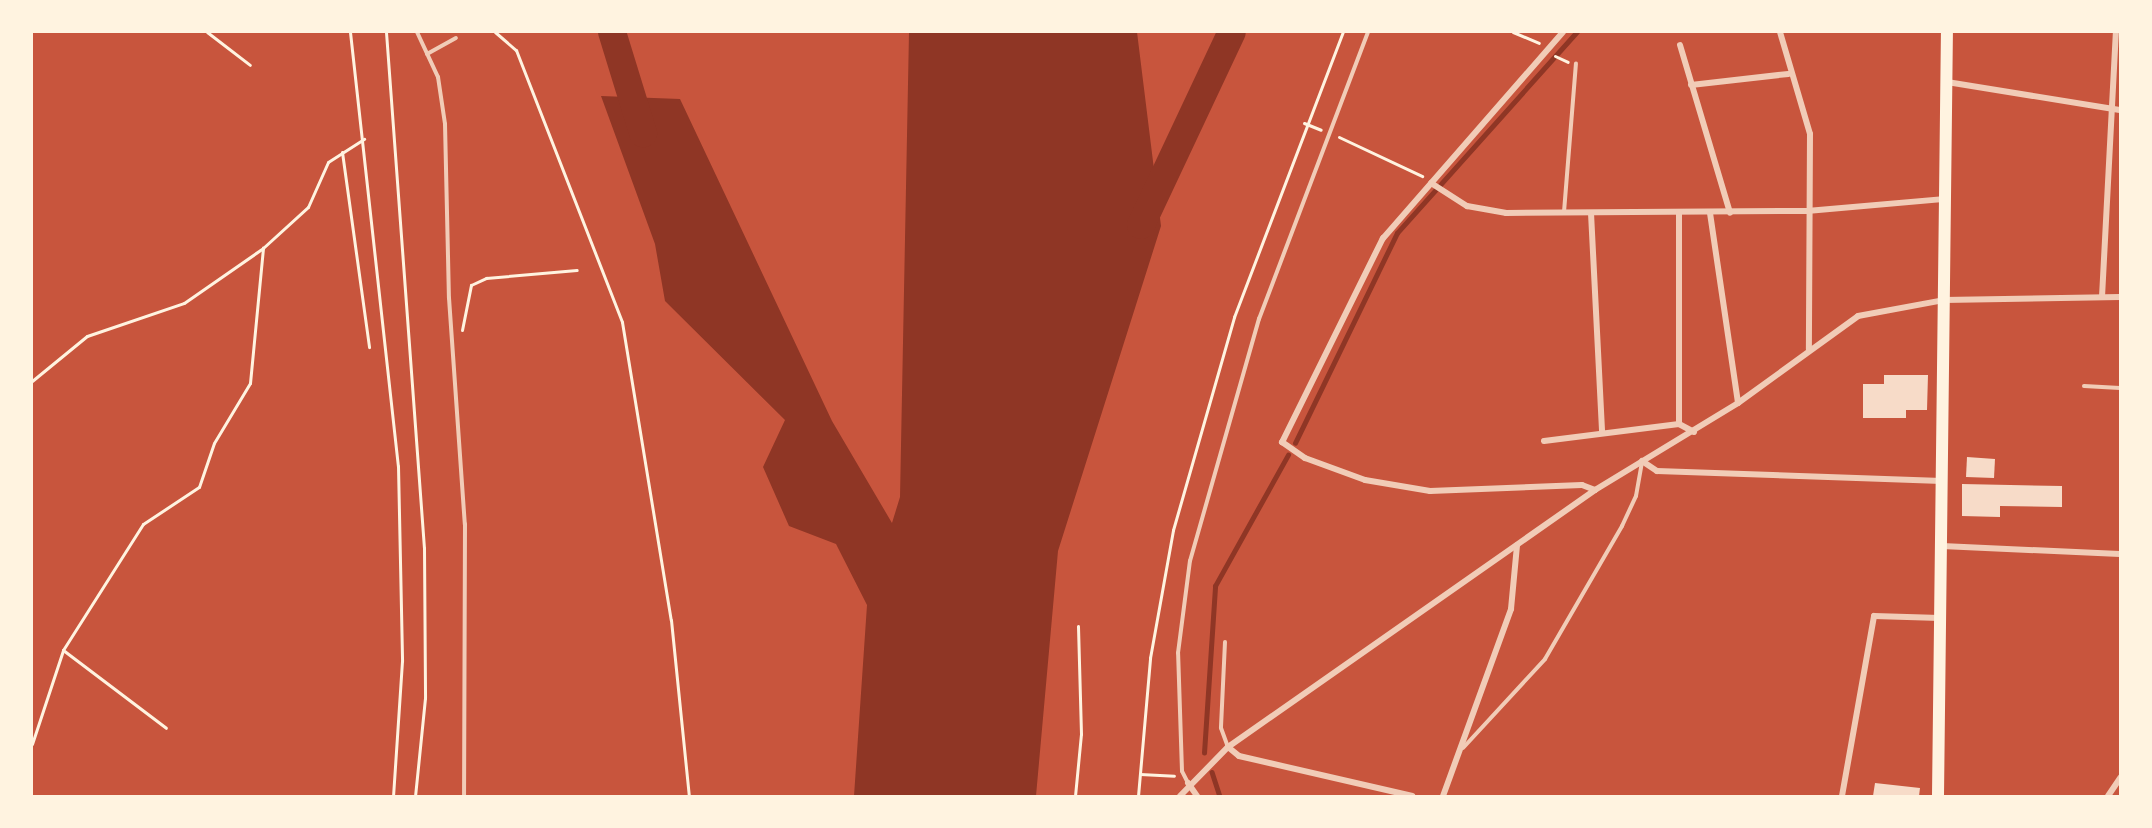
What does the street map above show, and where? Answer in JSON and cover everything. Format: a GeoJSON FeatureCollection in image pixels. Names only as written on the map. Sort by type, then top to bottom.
{"type":"FeatureCollection","features":[{"type":"Feature","properties":{"kind":"main road"},"geometry":{"type":"LineString","coordinates":[[1938,796],[1947,32]]}},
{"type":"Feature","properties":{"kind":"street"},"geometry":{"type":"LineString","coordinates":[[1563,32],[1371,258],[1282,442],[1305,458],[1365,480],[1430,491],[1582,484],[1595,490]]}},
{"type":"Feature","properties":{"kind":"street"},"geometry":{"type":"LineString","coordinates":[[1780,32],[1788,74],[1810,134],[1807,211],[1809,350]]}},
{"type":"Feature","properties":{"kind":"street"},"geometry":{"type":"LineString","coordinates":[[2102,297],[2117,109],[2116,32]]}},
{"type":"Feature","properties":{"kind":"street"},"geometry":{"type":"LineString","coordinates":[[1680,45],[1730,213]]}},
{"type":"Feature","properties":{"kind":"street"},"geometry":{"type":"LineString","coordinates":[[1691,85],[1788,74]]}},
{"type":"Feature","properties":{"kind":"street"},"geometry":{"type":"LineString","coordinates":[[1947,82],[2117,109]]}},
{"type":"Feature","properties":{"kind":"street"},"geometry":{"type":"LineString","coordinates":[[1433,185],[1442,193],[1467,206],[1506,213],[1807,211],[1945,199]]}},
{"type":"Feature","properties":{"kind":"street"},"geometry":{"type":"LineString","coordinates":[[1590,213],[1602,431]]}},
{"type":"Feature","properties":{"kind":"street"},"geometry":{"type":"LineString","coordinates":[[1679,213],[1679,424]]}},
{"type":"Feature","properties":{"kind":"street"},"geometry":{"type":"LineString","coordinates":[[1710,213],[1738,403]]}},
{"type":"Feature","properties":{"kind":"street"},"geometry":{"type":"LineString","coordinates":[[1180,796],[1188,783],[1228,747],[1595,490],[1694,432],[1738,403],[1809,350],[1876,308],[1944,300],[2121,297]]}},
{"type":"Feature","properties":{"kind":"street"},"geometry":{"type":"LineString","coordinates":[[1544,441],[1602,431],[1679,424],[1694,432]]}},
{"type":"Feature","properties":{"kind":"street"},"geometry":{"type":"LineString","coordinates":[[1642,461],[1657,471],[1943,481]]}},
{"type":"Feature","properties":{"kind":"street"},"geometry":{"type":"LineString","coordinates":[[1443,796],[1463,748],[1511,609],[1517,545]]}},
{"type":"Feature","properties":{"kind":"street"},"geometry":{"type":"LineString","coordinates":[[1942,546],[2121,554]]}},
{"type":"Feature","properties":{"kind":"street"},"geometry":{"type":"LineString","coordinates":[[1842,796],[1874,616],[1941,618]]}},
{"type":"Feature","properties":{"kind":"street"},"geometry":{"type":"LineString","coordinates":[[1228,747],[1239,756],[1412,796]]}},
{"type":"Feature","properties":{"kind":"street"},"geometry":{"type":"LineString","coordinates":[[2108,796],[2121,778]]}},
{"type":"Feature","properties":{"kind":"street"},"geometry":{"type":"LineString","coordinates":[[1188,783],[1197,796]]}},
{"type":"Feature","properties":{"kind":"lane"},"geometry":{"type":"LineString","coordinates":[[417,32],[442,92],[445,124],[452,339],[465,524],[464,796]]}},
{"type":"Feature","properties":{"kind":"lane"},"geometry":{"type":"LineString","coordinates":[[1188,783],[1182,771],[1178,653],[1190,561],[1259,319],[1368,32]]}},
{"type":"Feature","properties":{"kind":"lane"},"geometry":{"type":"LineString","coordinates":[[427,54],[456,38]]}},
{"type":"Feature","properties":{"kind":"lane"},"geometry":{"type":"LineString","coordinates":[[1564,213],[1575,63]]}},
{"type":"Feature","properties":{"kind":"lane"},"geometry":{"type":"LineString","coordinates":[[2084,386],[2121,387]]}},
{"type":"Feature","properties":{"kind":"lane"},"geometry":{"type":"LineString","coordinates":[[1463,748],[1545,659],[1622,526],[1636,496],[1642,461]]}},
{"type":"Feature","properties":{"kind":"lane"},"geometry":{"type":"LineString","coordinates":[[1225,642],[1221,728],[1228,747]]}},
{"type":"Feature","properties":{"kind":"path"},"geometry":{"type":"LineString","coordinates":[[207,32],[250,65]]}},
{"type":"Feature","properties":{"kind":"path"},"geometry":{"type":"LineString","coordinates":[[350,32],[393,392],[402,546],[402,662],[393,796]]}},
{"type":"Feature","properties":{"kind":"path"},"geometry":{"type":"LineString","coordinates":[[386,32],[424,548],[425,698],[415,796]]}},
{"type":"Feature","properties":{"kind":"path"},"geometry":{"type":"LineString","coordinates":[[495,32],[516,50],[622,322],[671,620],[689,796]]}},
{"type":"Feature","properties":{"kind":"path"},"geometry":{"type":"LineString","coordinates":[[1138,796],[1150,658],[1173,530],[1234,317],[1304,123],[1343,32]]}},
{"type":"Feature","properties":{"kind":"path"},"geometry":{"type":"LineString","coordinates":[[1513,32],[1541,44]]}},
{"type":"Feature","properties":{"kind":"path"},"geometry":{"type":"LineString","coordinates":[[1304,123],[1321,130]]}},
{"type":"Feature","properties":{"kind":"path"},"geometry":{"type":"LineString","coordinates":[[32,381],[87,336],[184,303],[263,248],[308,207],[328,162],[364,139]]}},
{"type":"Feature","properties":{"kind":"path"},"geometry":{"type":"LineString","coordinates":[[1345,140],[1433,185]]}},
{"type":"Feature","properties":{"kind":"path"},"geometry":{"type":"LineString","coordinates":[[342,152],[369,347]]}},
{"type":"Feature","properties":{"kind":"path"},"geometry":{"type":"LineString","coordinates":[[32,744],[63,650],[143,524],[199,487],[214,443],[250,382],[263,248]]}},
{"type":"Feature","properties":{"kind":"path"},"geometry":{"type":"LineString","coordinates":[[452,339],[463,327],[471,285],[486,278],[577,270]]}},
{"type":"Feature","properties":{"kind":"path"},"geometry":{"type":"LineString","coordinates":[[1075,796],[1081,734],[1078,626]]}},
{"type":"Feature","properties":{"kind":"path"},"geometry":{"type":"LineString","coordinates":[[63,650],[166,728]]}},
{"type":"Feature","properties":{"kind":"path"},"geometry":{"type":"LineString","coordinates":[[1140,774],[1174,776]]}},
{"type":"Feature","properties":{"kind":"shaded area"},"geometry":{"type":"Polygon","coordinates":[[[909,32],[1137,32],[1161,226],[1058,551],[1036,796],[854,796],[867,605],[836,544],[789,526],[763,467],[785,420],[665,301],[655,244],[601,96],[680,99],[832,421],[892,523],[900,497],[909,32]]]}},
{"type":"Feature","properties":{"kind":"building"},"geometry":{"type":"Polygon","coordinates":[[[1884,375],[1928,375],[1927,410],[1906,410],[1906,418],[1863,418],[1863,384],[1884,384],[1884,375]]]}},
{"type":"Feature","properties":{"kind":"building"},"geometry":{"type":"Polygon","coordinates":[[[1967,457],[1995,459],[1994,478],[1966,477],[1967,457]]]}},
{"type":"Feature","properties":{"kind":"building"},"geometry":{"type":"Polygon","coordinates":[[[1962,484],[2062,486],[2062,507],[2000,506],[2000,517],[1962,516],[1962,484]]]}},
{"type":"Feature","properties":{"kind":"building"},"geometry":{"type":"Polygon","coordinates":[[[1875,783],[1920,788],[1919,796],[1873,796],[1875,783]]]}},
{"type":"Feature","properties":{"kind":"waterway"},"geometry":{"type":"LineString","coordinates":[[612,32],[643,133]]}},
{"type":"Feature","properties":{"kind":"waterway"},"geometry":{"type":"LineString","coordinates":[[1141,225],[1232,32]]}},
{"type":"Feature","properties":{"kind":"waterway"},"geometry":{"type":"LineString","coordinates":[[1295,443],[1397,233],[1577,32]]}},
{"type":"Feature","properties":{"kind":"waterway"},"geometry":{"type":"LineString","coordinates":[[1204,753],[1215,586],[1288,455]]}},
{"type":"Feature","properties":{"kind":"waterway"},"geometry":{"type":"LineString","coordinates":[[1212,772],[1220,796]]}}]}
